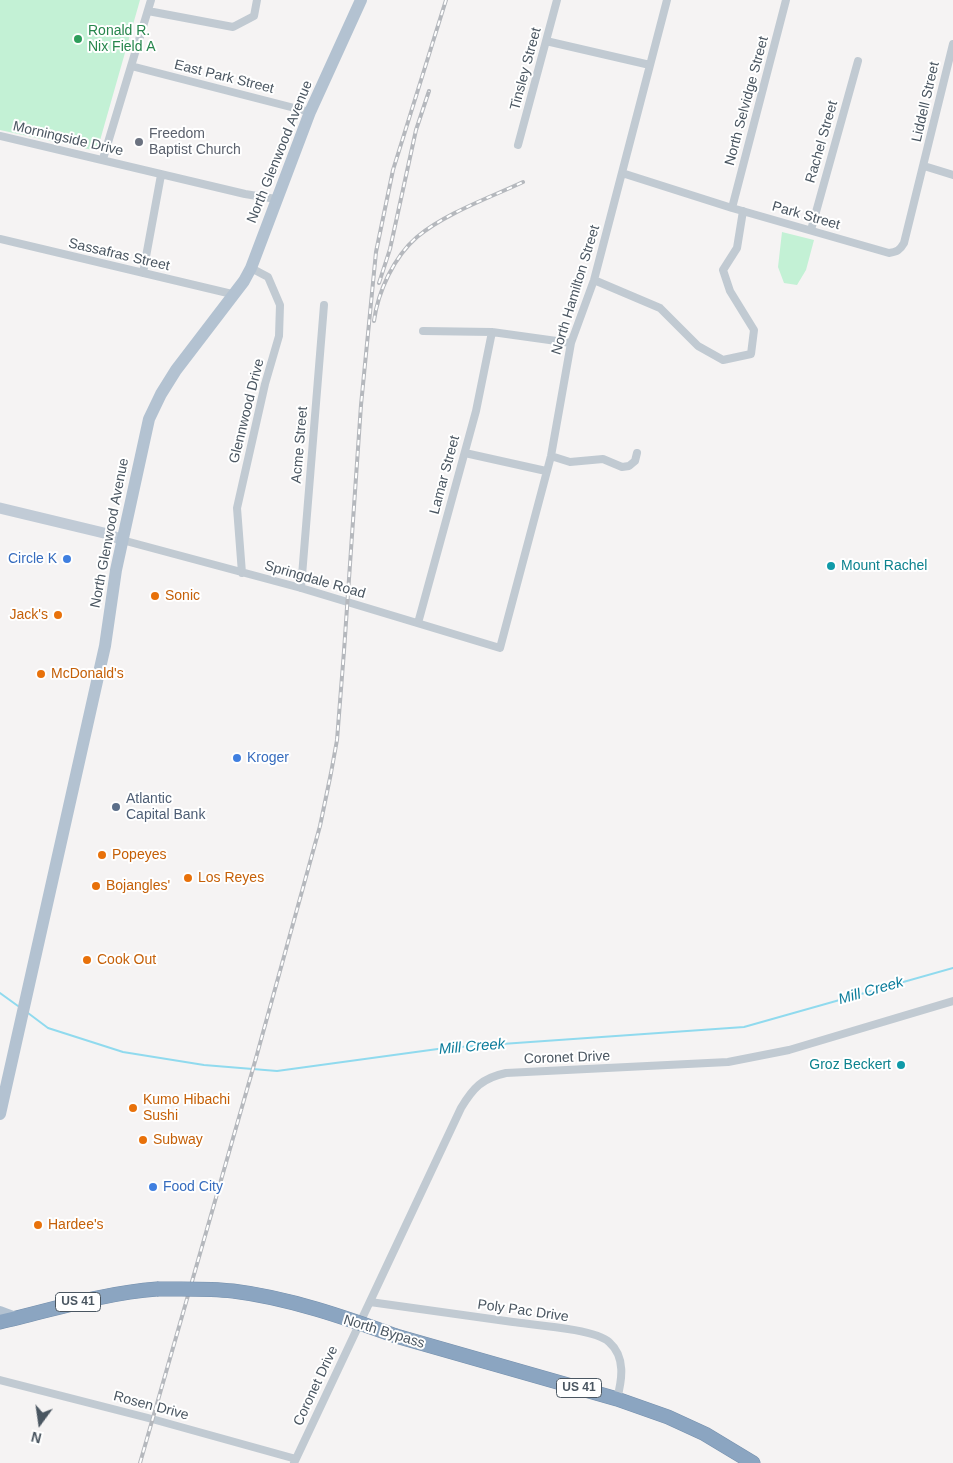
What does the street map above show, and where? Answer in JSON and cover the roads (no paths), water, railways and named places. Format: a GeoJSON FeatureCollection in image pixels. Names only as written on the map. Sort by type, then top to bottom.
{"type":"FeatureCollection","features":[{"type":"Feature","properties":{"kind":"highway","name":"North Bypass"},"geometry":{"type":"LineString","coordinates":[[0,1322],[86,1300],[132,1291],[157,1289],[210,1290],[260,1296],[292,1303],[396,1336],[617,1399],[668,1417],[714,1439],[753,1463]]}},
{"type":"Feature","properties":{"kind":"main road","name":"North Glenwood Avenue"},"geometry":{"type":"LineString","coordinates":[[0,1114],[101,662],[122,540],[150,419],[161,394],[176,370],[232,294],[244,281],[251,268],[310,112],[361,0]]}},
{"type":"Feature","properties":{"kind":"main road"},"geometry":{"type":"LineString","coordinates":[[0,1312],[16,1318]]}},
{"type":"Feature","properties":{"kind":"street"},"geometry":{"type":"LineString","coordinates":[[102,159],[151,0]]}},
{"type":"Feature","properties":{"kind":"street"},"geometry":{"type":"LineString","coordinates":[[148,10],[233,27],[254,16],[257,0]]}},
{"type":"Feature","properties":{"kind":"street","name":"Tinsley Street"},"geometry":{"type":"LineString","coordinates":[[518,145],[557,0]]}},
{"type":"Feature","properties":{"kind":"street","name":"North Hamilton Street"},"geometry":{"type":"LineString","coordinates":[[500,648],[551,456],[570,343],[594,280],[667,0]]}},
{"type":"Feature","properties":{"kind":"street","name":"North Selvidge Street"},"geometry":{"type":"LineString","coordinates":[[732,208],[786,0]]}},
{"type":"Feature","properties":{"kind":"street"},"geometry":{"type":"LineString","coordinates":[[546,41],[650,65]]}},
{"type":"Feature","properties":{"kind":"street","name":"Liddell Street"},"geometry":{"type":"LineString","coordinates":[[924,166],[953,44]]}},
{"type":"Feature","properties":{"kind":"street","name":"Rachel Street"},"geometry":{"type":"LineString","coordinates":[[811,230],[858,61]]}},
{"type":"Feature","properties":{"kind":"street","name":"East Park Street"},"geometry":{"type":"LineString","coordinates":[[131,66],[310,112]]}},
{"type":"Feature","properties":{"kind":"street","name":"Morningside Drive"},"geometry":{"type":"LineString","coordinates":[[0,136],[245,194],[276,199]]}},
{"type":"Feature","properties":{"kind":"street"},"geometry":{"type":"LineString","coordinates":[[924,166],[953,175]]}},
{"type":"Feature","properties":{"kind":"street","name":"Park Street"},"geometry":{"type":"LineString","coordinates":[[622,173],[732,208],[889,253],[900,250],[904,243],[924,166]]}},
{"type":"Feature","properties":{"kind":"street"},"geometry":{"type":"LineString","coordinates":[[143,273],[161,174]]}},
{"type":"Feature","properties":{"kind":"street"},"geometry":{"type":"LineString","coordinates":[[594,280],[660,308],[698,346],[723,360],[751,354],[754,330],[730,291],[723,270],[737,248],[743,211]]}},
{"type":"Feature","properties":{"kind":"street","name":"Sassafras Street"},"geometry":{"type":"LineString","coordinates":[[0,239],[232,294]]}},
{"type":"Feature","properties":{"kind":"street","name":"Glennwood Drive"},"geometry":{"type":"LineString","coordinates":[[242,573],[237,508],[265,384],[279,336],[280,305],[268,277],[251,268]]}},
{"type":"Feature","properties":{"kind":"street","name":"Acme Street"},"geometry":{"type":"LineString","coordinates":[[301,588],[324,305]]}},
{"type":"Feature","properties":{"kind":"street"},"geometry":{"type":"LineString","coordinates":[[423,331],[492,332],[570,343]]}},
{"type":"Feature","properties":{"kind":"street","name":"Lamar Street"},"geometry":{"type":"LineString","coordinates":[[418,624],[476,411],[492,332]]}},
{"type":"Feature","properties":{"kind":"street"},"geometry":{"type":"LineString","coordinates":[[551,456],[570,462],[603,459],[622,467],[629,466],[635,460],[637,452]]}},
{"type":"Feature","properties":{"kind":"street"},"geometry":{"type":"LineString","coordinates":[[465,453],[546,471]]}},
{"type":"Feature","properties":{"kind":"street"},"geometry":{"type":"LineString","coordinates":[[0,508],[108,534],[122,540]]}},
{"type":"Feature","properties":{"kind":"street","name":"Springdale Road"},"geometry":{"type":"LineString","coordinates":[[122,540],[301,588],[500,648]]}},
{"type":"Feature","properties":{"kind":"street","name":"Coronet Drive"},"geometry":{"type":"LineString","coordinates":[[295,1461],[461,1108],[469,1094],[483,1080],[494,1075],[506,1073],[728,1062],[789,1050],[953,1000]]}},
{"type":"Feature","properties":{"kind":"street","name":"Poly Pac Drive"},"geometry":{"type":"LineString","coordinates":[[370,1302],[556,1328],[603,1338],[616,1349],[619,1358],[622,1381],[617,1399]]}},
{"type":"Feature","properties":{"kind":"street","name":"Rosen Drive"},"geometry":{"type":"LineString","coordinates":[[0,1380],[152,1419],[295,1461]]}},
{"type":"Feature","properties":{"kind":"waterway","name":"Mill Creek"},"geometry":{"type":"LineString","coordinates":[[28,1013],[48,1028],[123,1052],[204,1065],[277,1071],[445,1048],[744,1027],[953,968]]}},
{"type":"Feature","properties":{"kind":"waterway","name":"Mill Creek"},"geometry":{"type":"LineString","coordinates":[[0,993],[18,1006]]}},
{"type":"Feature","properties":{"kind":"railway"},"geometry":{"type":"LineString","coordinates":[[140,1463],[320,826],[337,740],[361,405],[376,252],[393,170],[446,0]]}},
{"type":"Feature","properties":{"kind":"railway"},"geometry":{"type":"LineString","coordinates":[[379,283],[390,249],[416,130],[429,91]]}},
{"type":"Feature","properties":{"kind":"railway"},"geometry":{"type":"LineString","coordinates":[[374,321],[379,298],[388,275],[401,254],[417,237],[428,228],[454,213],[523,182]]}},
{"type":"Feature","properties":{"kind":"place","name":"Ronald R. Nix Field A"},"geometry":{"type":"Point","coordinates":[78,39]}},
{"type":"Feature","properties":{"kind":"place","name":"Freedom Baptist Church"},"geometry":{"type":"Point","coordinates":[139,142]}},
{"type":"Feature","properties":{"kind":"place","name":"Circle K"},"geometry":{"type":"Point","coordinates":[67,559]}},
{"type":"Feature","properties":{"kind":"place","name":"Mount Rachel"},"geometry":{"type":"Point","coordinates":[831,566]}},
{"type":"Feature","properties":{"kind":"place","name":"Sonic"},"geometry":{"type":"Point","coordinates":[155,596]}},
{"type":"Feature","properties":{"kind":"place","name":"Jack's"},"geometry":{"type":"Point","coordinates":[58,615]}},
{"type":"Feature","properties":{"kind":"place","name":"McDonald's"},"geometry":{"type":"Point","coordinates":[41,674]}},
{"type":"Feature","properties":{"kind":"place","name":"Kroger"},"geometry":{"type":"Point","coordinates":[237,758]}},
{"type":"Feature","properties":{"kind":"place","name":"Atlantic Capital Bank"},"geometry":{"type":"Point","coordinates":[116,807]}},
{"type":"Feature","properties":{"kind":"place","name":"Popeyes"},"geometry":{"type":"Point","coordinates":[102,855]}},
{"type":"Feature","properties":{"kind":"place","name":"Los Reyes"},"geometry":{"type":"Point","coordinates":[188,878]}},
{"type":"Feature","properties":{"kind":"place","name":"Bojangles'"},"geometry":{"type":"Point","coordinates":[96,886]}},
{"type":"Feature","properties":{"kind":"place","name":"Cook Out"},"geometry":{"type":"Point","coordinates":[87,960]}},
{"type":"Feature","properties":{"kind":"place","name":"Groz Beckert"},"geometry":{"type":"Point","coordinates":[901,1065]}},
{"type":"Feature","properties":{"kind":"place","name":"Kumo Hibachi Sushi"},"geometry":{"type":"Point","coordinates":[133,1108]}},
{"type":"Feature","properties":{"kind":"place","name":"Subway"},"geometry":{"type":"Point","coordinates":[143,1140]}},
{"type":"Feature","properties":{"kind":"place","name":"Food City"},"geometry":{"type":"Point","coordinates":[153,1187]}},
{"type":"Feature","properties":{"kind":"place","name":"Hardee's"},"geometry":{"type":"Point","coordinates":[38,1225]}}]}
